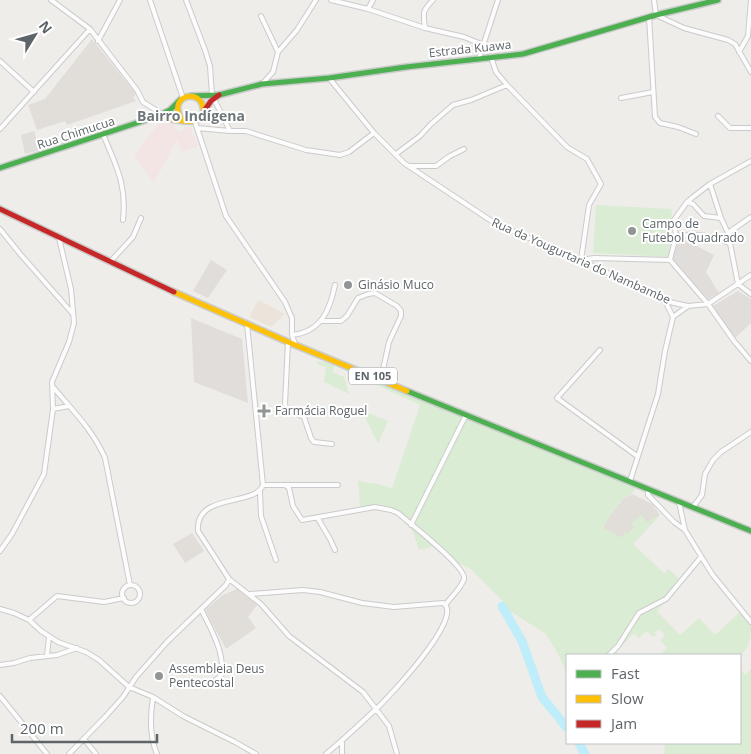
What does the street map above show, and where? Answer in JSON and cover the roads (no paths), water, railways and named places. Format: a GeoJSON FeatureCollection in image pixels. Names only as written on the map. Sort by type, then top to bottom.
{"type":"FeatureCollection","features":[{"type":"Feature","properties":{"kind":"street"},"geometry":{"type":"LineString","coordinates":[[51,0],[90,29],[137,90],[143,102],[160,115]]}},
{"type":"Feature","properties":{"kind":"street"},"geometry":{"type":"LineString","coordinates":[[98,41],[120,0]]}},
{"type":"Feature","properties":{"kind":"street"},"geometry":{"type":"LineString","coordinates":[[150,0],[181,99],[176,109],[182,120]]}},
{"type":"Feature","properties":{"kind":"street"},"geometry":{"type":"LineString","coordinates":[[186,0],[210,66],[215,96],[230,130]]}},
{"type":"Feature","properties":{"kind":"street"},"geometry":{"type":"LineString","coordinates":[[262,84],[273,72],[278,52],[297,30],[316,0]]}},
{"type":"Feature","properties":{"kind":"street"},"geometry":{"type":"LineString","coordinates":[[331,0],[368,9],[425,28],[464,37],[484,45]]}},
{"type":"Feature","properties":{"kind":"street"},"geometry":{"type":"LineString","coordinates":[[368,9],[373,0]]}},
{"type":"Feature","properties":{"kind":"street"},"geometry":{"type":"LineString","coordinates":[[425,28],[425,8],[433,0]]}},
{"type":"Feature","properties":{"kind":"street"},"geometry":{"type":"LineString","coordinates":[[479,58],[498,0]]}},
{"type":"Feature","properties":{"kind":"street"},"geometry":{"type":"LineString","coordinates":[[654,0],[656,15],[684,28],[728,40],[734,44],[751,72]]}},
{"type":"Feature","properties":{"kind":"street","name":"Estrada Kuawa"},"geometry":{"type":"LineString","coordinates":[[215,96],[262,84],[329,78],[523,54],[700,2],[718,0]]}},
{"type":"Feature","properties":{"kind":"street"},"geometry":{"type":"LineString","coordinates":[[739,52],[748,36],[751,0]]}},
{"type":"Feature","properties":{"kind":"street"},"geometry":{"type":"LineString","coordinates":[[261,16],[278,52]]}},
{"type":"Feature","properties":{"kind":"street"},"geometry":{"type":"LineString","coordinates":[[649,17],[656,121],[660,124],[678,127],[696,134]]}},
{"type":"Feature","properties":{"kind":"street"},"geometry":{"type":"LineString","coordinates":[[0,129],[90,29]]}},
{"type":"Feature","properties":{"kind":"street"},"geometry":{"type":"LineString","coordinates":[[491,57],[496,72],[507,85],[567,147],[587,160],[601,184],[589,205],[581,260],[594,258],[670,260],[708,304],[734,341],[751,361]]}},
{"type":"Feature","properties":{"kind":"street"},"geometry":{"type":"LineString","coordinates":[[0,62],[34,92]]}},
{"type":"Feature","properties":{"kind":"street","name":"Rua da Yougurtaria do Nambambe"},"geometry":{"type":"LineString","coordinates":[[329,78],[374,133],[409,166],[496,224],[581,260],[665,301],[688,306],[708,304]]}},
{"type":"Feature","properties":{"kind":"street"},"geometry":{"type":"LineString","coordinates":[[396,154],[420,136],[453,105],[471,100],[507,85]]}},
{"type":"Feature","properties":{"kind":"street"},"geometry":{"type":"LineString","coordinates":[[621,98],[653,92]]}},
{"type":"Feature","properties":{"kind":"street"},"geometry":{"type":"LineString","coordinates":[[192,96],[200,99],[204,107],[203,112]]}},
{"type":"Feature","properties":{"kind":"street","name":"Rua Chimucua"},"geometry":{"type":"LineString","coordinates":[[0,168],[160,115],[170,110],[181,99],[192,96],[215,96]]}},
{"type":"Feature","properties":{"kind":"street"},"geometry":{"type":"LineString","coordinates":[[215,96],[202,116],[195,122],[226,216],[285,302],[292,318],[292,334],[295,344]]}},
{"type":"Feature","properties":{"kind":"street","name":"Rua Chimucua"},"geometry":{"type":"LineString","coordinates":[[160,115],[186,122],[195,122]]}},
{"type":"Feature","properties":{"kind":"street"},"geometry":{"type":"LineString","coordinates":[[718,116],[730,128],[751,128]]}},
{"type":"Feature","properties":{"kind":"street"},"geometry":{"type":"LineString","coordinates":[[197,128],[246,131],[306,150],[340,155],[349,152],[374,133]]}},
{"type":"Feature","properties":{"kind":"street"},"geometry":{"type":"LineString","coordinates":[[103,134],[123,185],[125,202],[123,220]]}},
{"type":"Feature","properties":{"kind":"street"},"geometry":{"type":"LineString","coordinates":[[409,166],[436,166],[464,149]]}},
{"type":"Feature","properties":{"kind":"street"},"geometry":{"type":"LineString","coordinates":[[670,260],[676,236],[674,220],[687,202],[710,184],[751,161]]}},
{"type":"Feature","properties":{"kind":"street"},"geometry":{"type":"LineString","coordinates":[[710,184],[728,233],[738,284],[751,294]]}},
{"type":"Feature","properties":{"kind":"street"},"geometry":{"type":"LineString","coordinates":[[687,202],[693,204],[704,216],[721,218]]}},
{"type":"Feature","properties":{"kind":"street","name":"EN 105"},"geometry":{"type":"LineString","coordinates":[[0,209],[110,262],[288,342],[751,531]]}},
{"type":"Feature","properties":{"kind":"street"},"geometry":{"type":"LineString","coordinates":[[728,233],[751,217]]}},
{"type":"Feature","properties":{"kind":"street"},"geometry":{"type":"LineString","coordinates":[[110,262],[133,237],[141,218]]}},
{"type":"Feature","properties":{"kind":"street"},"geometry":{"type":"LineString","coordinates":[[0,229],[74,316]]}},
{"type":"Feature","properties":{"kind":"street"},"geometry":{"type":"LineString","coordinates":[[676,236],[698,234],[718,238],[729,243]]}},
{"type":"Feature","properties":{"kind":"street"},"geometry":{"type":"LineString","coordinates":[[0,551],[12,534],[44,474],[52,409],[52,382],[69,342],[74,323],[71,288],[59,238]]}},
{"type":"Feature","properties":{"kind":"street"},"geometry":{"type":"LineString","coordinates":[[708,304],[751,275]]}},
{"type":"Feature","properties":{"kind":"street"},"geometry":{"type":"LineString","coordinates":[[292,334],[303,333],[322,321],[331,303],[335,285]]}},
{"type":"Feature","properties":{"kind":"street"},"geometry":{"type":"LineString","coordinates":[[322,321],[341,321],[347,316],[358,298],[368,294],[375,294],[398,306],[401,316],[389,342],[381,380]]}},
{"type":"Feature","properties":{"kind":"street"},"geometry":{"type":"LineString","coordinates":[[630,481],[658,394],[673,317],[665,301]]}},
{"type":"Feature","properties":{"kind":"street"},"geometry":{"type":"LineString","coordinates":[[673,317],[688,306]]}},
{"type":"Feature","properties":{"kind":"street"},"geometry":{"type":"LineString","coordinates":[[247,324],[263,485],[260,491],[261,516],[276,560]]}},
{"type":"Feature","properties":{"kind":"street"},"geometry":{"type":"LineString","coordinates":[[288,342],[286,408],[304,417],[314,442],[332,444]]}},
{"type":"Feature","properties":{"kind":"street"},"geometry":{"type":"LineString","coordinates":[[600,350],[557,398],[637,456]]}},
{"type":"Feature","properties":{"kind":"street"},"geometry":{"type":"LineString","coordinates":[[53,387],[90,429],[105,458],[130,585]]}},
{"type":"Feature","properties":{"kind":"street"},"geometry":{"type":"LineString","coordinates":[[52,409],[69,406]]}},
{"type":"Feature","properties":{"kind":"street"},"geometry":{"type":"LineString","coordinates":[[411,525],[466,415]]}},
{"type":"Feature","properties":{"kind":"street"},"geometry":{"type":"LineString","coordinates":[[693,507],[702,495],[705,474],[713,460],[721,452],[751,432]]}},
{"type":"Feature","properties":{"kind":"street"},"geometry":{"type":"LineString","coordinates":[[263,485],[338,485]]}},
{"type":"Feature","properties":{"kind":"street"},"geometry":{"type":"LineString","coordinates":[[285,485],[289,488],[293,506],[302,520],[375,507],[398,513],[456,563],[464,573],[464,580],[446,604]]}},
{"type":"Feature","properties":{"kind":"street"},"geometry":{"type":"LineString","coordinates":[[648,489],[648,495],[674,522],[685,530]]}},
{"type":"Feature","properties":{"kind":"street"},"geometry":{"type":"LineString","coordinates":[[260,491],[213,507],[200,516],[198,531],[202,539],[229,579],[261,604],[289,636],[363,692],[389,726],[397,754]]}},
{"type":"Feature","properties":{"kind":"street"},"geometry":{"type":"LineString","coordinates":[[679,502],[685,530],[724,591],[751,622]]}},
{"type":"Feature","properties":{"kind":"street"},"geometry":{"type":"LineString","coordinates":[[317,517],[335,550]]}},
{"type":"Feature","properties":{"kind":"street"},"geometry":{"type":"LineString","coordinates":[[610,654],[618,646],[639,613],[666,599],[701,556]]}},
{"type":"Feature","properties":{"kind":"street"},"geometry":{"type":"LineString","coordinates":[[69,754],[123,697],[166,642],[226,585],[229,579]]}},
{"type":"Feature","properties":{"kind":"street"},"geometry":{"type":"LineString","coordinates":[[124,598],[123,590],[130,585]]}},
{"type":"Feature","properties":{"kind":"street"},"geometry":{"type":"LineString","coordinates":[[29,620],[57,596],[104,602],[124,598],[130,602],[136,601],[139,597],[138,588],[130,585]]}},
{"type":"Feature","properties":{"kind":"street"},"geometry":{"type":"LineString","coordinates":[[250,594],[304,590],[320,592],[362,603],[394,607],[446,604]]}},
{"type":"Feature","properties":{"kind":"street"},"geometry":{"type":"LineString","coordinates":[[326,754],[376,709],[427,651],[442,629],[448,611],[446,604]]}},
{"type":"Feature","properties":{"kind":"street"},"geometry":{"type":"LineString","coordinates":[[201,609],[213,634],[223,667],[222,674],[211,685]]}},
{"type":"Feature","properties":{"kind":"street"},"geometry":{"type":"LineString","coordinates":[[1,610],[29,620],[49,638],[77,648],[99,660],[129,687],[153,697],[183,716],[256,754]]}},
{"type":"Feature","properties":{"kind":"street"},"geometry":{"type":"LineString","coordinates":[[47,655],[49,638]]}},
{"type":"Feature","properties":{"kind":"street"},"geometry":{"type":"LineString","coordinates":[[0,665],[64,653],[77,648]]}},
{"type":"Feature","properties":{"kind":"street"},"geometry":{"type":"LineString","coordinates":[[0,696],[47,754]]}},
{"type":"Feature","properties":{"kind":"street"},"geometry":{"type":"LineString","coordinates":[[153,697],[150,718],[154,747],[157,754]]}},
{"type":"Feature","properties":{"kind":"street"},"geometry":{"type":"LineString","coordinates":[[84,739],[96,754]]}},
{"type":"Feature","properties":{"kind":"street"},"geometry":{"type":"LineString","coordinates":[[342,740],[342,754]]}},
{"type":"Feature","properties":{"kind":"waterway"},"geometry":{"type":"LineString","coordinates":[[502,606],[522,641],[542,697],[566,727]]}},
{"type":"Feature","properties":{"kind":"waterway"},"geometry":{"type":"LineString","coordinates":[[580,744],[585,754]]}},
{"type":"Feature","properties":{"kind":"place","name":"Campo de Futebol Quadrado"},"geometry":{"type":"Point","coordinates":[632,231]}},
{"type":"Feature","properties":{"kind":"place","name":"Ginásio Muco"},"geometry":{"type":"Point","coordinates":[348,285]}},
{"type":"Feature","properties":{"kind":"place","name":"Farmácia Roguel"},"geometry":{"type":"Point","coordinates":[264,411]}},
{"type":"Feature","properties":{"kind":"place","name":"Assembleia Deus Pentecostal"},"geometry":{"type":"Point","coordinates":[159,676]}},
{"type":"Feature","properties":{"kind":"district","name":"Bairro Indígena"},"geometry":{"type":"Point","coordinates":[191,116]}}]}
